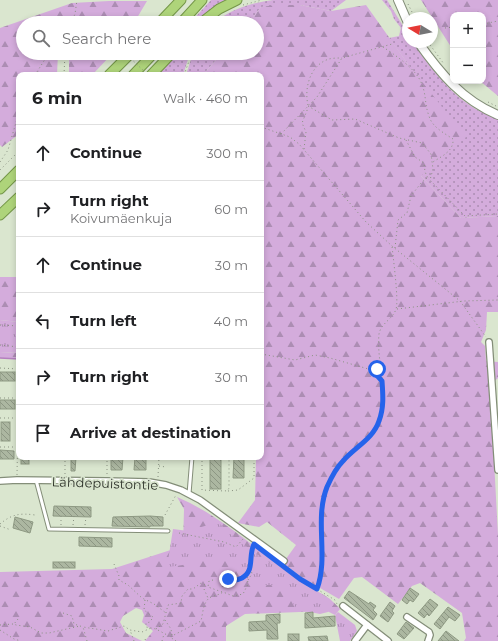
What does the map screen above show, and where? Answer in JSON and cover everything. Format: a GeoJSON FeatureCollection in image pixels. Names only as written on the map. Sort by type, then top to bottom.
{"type":"FeatureCollection","features":[{"type":"Feature","properties":{"kind":"highway"},"geometry":{"type":"LineString","coordinates":[[166,16],[181,0]]}},
{"type":"Feature","properties":{"kind":"highway"},"geometry":{"type":"LineString","coordinates":[[187,16],[202,0]]}},
{"type":"Feature","properties":{"kind":"highway"},"geometry":{"type":"LineString","coordinates":[[210,16],[219,9],[238,4]]}},
{"type":"Feature","properties":{"kind":"highway"},"geometry":{"type":"LineString","coordinates":[[112,72],[123,60]]}},
{"type":"Feature","properties":{"kind":"highway"},"geometry":{"type":"LineString","coordinates":[[136,72],[147,60]]}},
{"type":"Feature","properties":{"kind":"highway"},"geometry":{"type":"LineString","coordinates":[[153,72],[165,60]]}},
{"type":"Feature","properties":{"kind":"highway"},"geometry":{"type":"LineString","coordinates":[[0,189],[16,173]]}},
{"type":"Feature","properties":{"kind":"highway"},"geometry":{"type":"LineString","coordinates":[[0,215],[16,200]]}},
{"type":"Feature","properties":{"kind":"main road"},"geometry":{"type":"LineString","coordinates":[[392,0],[402,13]]}},
{"type":"Feature","properties":{"kind":"main road"},"geometry":{"type":"LineString","coordinates":[[398,0],[402,12]]}},
{"type":"Feature","properties":{"kind":"main road"},"geometry":{"type":"LineString","coordinates":[[423,48],[453,86],[475,103],[498,115]]}},
{"type":"Feature","properties":{"kind":"street"},"geometry":{"type":"LineString","coordinates":[[489,342],[498,470]]}},
{"type":"Feature","properties":{"kind":"street","name":"Lähdepuistontie"},"geometry":{"type":"LineString","coordinates":[[0,481],[36,480],[158,483],[189,494],[282,562]]}},
{"type":"Feature","properties":{"kind":"street"},"geometry":{"type":"LineString","coordinates":[[344,606],[388,641]]}},
{"type":"Feature","properties":{"kind":"street"},"geometry":{"type":"LineString","coordinates":[[407,617],[429,632],[430,635],[428,641]]}},
{"type":"Feature","properties":{"kind":"street"},"geometry":{"type":"LineString","coordinates":[[355,641],[367,625]]}},
{"type":"Feature","properties":{"kind":"lane"},"geometry":{"type":"LineString","coordinates":[[189,494],[192,460]]}},
{"type":"Feature","properties":{"kind":"lane"},"geometry":{"type":"LineString","coordinates":[[36,480],[49,529],[168,531]]}},
{"type":"Feature","properties":{"kind":"path"},"geometry":{"type":"LineString","coordinates":[[74,16],[77,0]]}},
{"type":"Feature","properties":{"kind":"path"},"geometry":{"type":"LineString","coordinates":[[238,4],[262,0]]}},
{"type":"Feature","properties":{"kind":"path"},"geometry":{"type":"LineString","coordinates":[[406,0],[412,12]]}},
{"type":"Feature","properties":{"kind":"path"},"geometry":{"type":"LineString","coordinates":[[486,23],[498,21]]}},
{"type":"Feature","properties":{"kind":"path"},"geometry":{"type":"LineString","coordinates":[[444,28],[450,27]]}},
{"type":"Feature","properties":{"kind":"path"},"geometry":{"type":"LineString","coordinates":[[304,150],[306,132],[302,123],[308,106],[306,97],[307,81],[319,64],[329,59],[342,58],[392,44]]}},
{"type":"Feature","properties":{"kind":"path"},"geometry":{"type":"LineString","coordinates":[[383,47],[401,60],[419,78],[426,94],[429,117],[439,130],[453,139],[454,144],[448,152],[432,163]]}},
{"type":"Feature","properties":{"kind":"path"},"geometry":{"type":"LineString","coordinates":[[432,48],[445,66]]}},
{"type":"Feature","properties":{"kind":"path"},"geometry":{"type":"LineString","coordinates":[[281,134],[317,97],[342,58]]}},
{"type":"Feature","properties":{"kind":"path"},"geometry":{"type":"LineString","coordinates":[[37,72],[45,60]]}},
{"type":"Feature","properties":{"kind":"path"},"geometry":{"type":"LineString","coordinates":[[64,72],[65,60]]}},
{"type":"Feature","properties":{"kind":"path"},"geometry":{"type":"LineString","coordinates":[[133,60],[147,72]]}},
{"type":"Feature","properties":{"kind":"path"},"geometry":{"type":"LineString","coordinates":[[185,72],[189,60]]}},
{"type":"Feature","properties":{"kind":"path"},"geometry":{"type":"LineString","coordinates":[[484,100],[498,107]]}},
{"type":"Feature","properties":{"kind":"path"},"geometry":{"type":"LineString","coordinates":[[308,106],[332,120],[355,119],[373,128],[406,140],[422,143],[431,154],[433,169],[430,180]]}},
{"type":"Feature","properties":{"kind":"path"},"geometry":{"type":"LineString","coordinates":[[0,162],[8,150],[16,122]]}},
{"type":"Feature","properties":{"kind":"path"},"geometry":{"type":"LineString","coordinates":[[264,129],[290,137],[304,150],[366,222],[392,246],[460,301],[489,342]]}},
{"type":"Feature","properties":{"kind":"path"},"geometry":{"type":"LineString","coordinates":[[406,140],[415,157],[424,163],[425,172],[430,180],[465,216],[498,214]]}},
{"type":"Feature","properties":{"kind":"path"},"geometry":{"type":"LineString","coordinates":[[0,170],[16,154]]}},
{"type":"Feature","properties":{"kind":"path"},"geometry":{"type":"LineString","coordinates":[[395,248],[398,220],[407,213],[411,196],[421,183],[428,177]]}},
{"type":"Feature","properties":{"kind":"path"},"geometry":{"type":"LineString","coordinates":[[317,589],[322,572],[321,515],[324,497],[335,471],[343,461],[369,438],[378,425],[382,408],[380,332],[396,309],[392,246]]}},
{"type":"Feature","properties":{"kind":"path"},"geometry":{"type":"LineString","coordinates":[[396,309],[460,301],[498,300]]}},
{"type":"Feature","properties":{"kind":"path"},"geometry":{"type":"LineString","coordinates":[[0,325],[16,326]]}},
{"type":"Feature","properties":{"kind":"path"},"geometry":{"type":"LineString","coordinates":[[0,345],[16,347]]}},
{"type":"Feature","properties":{"kind":"path"},"geometry":{"type":"LineString","coordinates":[[264,355],[295,360],[315,355],[372,370],[377,369],[380,364]]}},
{"type":"Feature","properties":{"kind":"path"},"geometry":{"type":"LineString","coordinates":[[0,368],[16,369]]}},
{"type":"Feature","properties":{"kind":"path"},"geometry":{"type":"LineString","coordinates":[[372,370],[382,381]]}},
{"type":"Feature","properties":{"kind":"path"},"geometry":{"type":"LineString","coordinates":[[0,398],[16,398]]}},
{"type":"Feature","properties":{"kind":"path"},"geometry":{"type":"LineString","coordinates":[[0,418],[16,418]]}},
{"type":"Feature","properties":{"kind":"path"},"geometry":{"type":"LineString","coordinates":[[0,446],[16,447]]}},
{"type":"Feature","properties":{"kind":"path"},"geometry":{"type":"LineString","coordinates":[[17,460],[17,480]]}},
{"type":"Feature","properties":{"kind":"path"},"geometry":{"type":"LineString","coordinates":[[65,460],[65,481]]}},
{"type":"Feature","properties":{"kind":"path"},"geometry":{"type":"LineString","coordinates":[[107,460],[107,481]]}},
{"type":"Feature","properties":{"kind":"path"},"geometry":{"type":"LineString","coordinates":[[158,483],[159,460]]}},
{"type":"Feature","properties":{"kind":"path"},"geometry":{"type":"LineString","coordinates":[[202,460],[202,490],[227,491],[238,490],[254,478],[254,460]]}},
{"type":"Feature","properties":{"kind":"path"},"geometry":{"type":"LineString","coordinates":[[227,491],[229,488],[229,460]]}},
{"type":"Feature","properties":{"kind":"path"},"geometry":{"type":"LineString","coordinates":[[159,466],[166,466]]}},
{"type":"Feature","properties":{"kind":"path"},"geometry":{"type":"LineString","coordinates":[[165,515],[176,494],[180,496]]}},
{"type":"Feature","properties":{"kind":"path"},"geometry":{"type":"LineString","coordinates":[[11,530],[0,525],[12,515],[20,513],[35,515]]}},
{"type":"Feature","properties":{"kind":"path"},"geometry":{"type":"LineString","coordinates":[[61,516],[61,529]]}},
{"type":"Feature","properties":{"kind":"path"},"geometry":{"type":"LineString","coordinates":[[73,530],[74,516]]}},
{"type":"Feature","properties":{"kind":"path"},"geometry":{"type":"LineString","coordinates":[[85,530],[86,517]]}},
{"type":"Feature","properties":{"kind":"path"},"geometry":{"type":"LineString","coordinates":[[179,533],[224,542],[236,546],[246,538],[241,535]]}},
{"type":"Feature","properties":{"kind":"path"},"geometry":{"type":"LineString","coordinates":[[250,541],[259,548]]}},
{"type":"Feature","properties":{"kind":"path"},"geometry":{"type":"LineString","coordinates":[[156,629],[162,625],[165,620],[168,605],[181,603],[182,596],[187,590],[193,590],[201,583],[208,588],[233,596],[242,595],[252,574],[250,554],[254,544]]}},
{"type":"Feature","properties":{"kind":"path"},"geometry":{"type":"LineString","coordinates":[[282,562],[317,589],[335,600],[340,607],[344,606]]}},
{"type":"Feature","properties":{"kind":"path"},"geometry":{"type":"LineString","coordinates":[[114,564],[119,580],[166,614]]}},
{"type":"Feature","properties":{"kind":"path"},"geometry":{"type":"LineString","coordinates":[[236,583],[247,576],[251,568]]}},
{"type":"Feature","properties":{"kind":"path"},"geometry":{"type":"LineString","coordinates":[[225,576],[229,580],[239,580]]}},
{"type":"Feature","properties":{"kind":"path"},"geometry":{"type":"LineString","coordinates":[[247,576],[248,580]]}},
{"type":"Feature","properties":{"kind":"path"},"geometry":{"type":"LineString","coordinates":[[207,586],[210,580],[213,580]]}},
{"type":"Feature","properties":{"kind":"path"},"geometry":{"type":"LineString","coordinates":[[204,589],[208,599]]}},
{"type":"Feature","properties":{"kind":"path"},"geometry":{"type":"LineString","coordinates":[[171,636],[200,621],[205,603],[208,599],[218,596],[222,592]]}},
{"type":"Feature","properties":{"kind":"path"},"geometry":{"type":"LineString","coordinates":[[145,600],[144,610],[152,617],[150,622],[146,623],[145,626],[171,636],[176,641]]}},
{"type":"Feature","properties":{"kind":"path"},"geometry":{"type":"LineString","coordinates":[[63,613],[72,616],[74,624],[83,627],[108,631],[124,626],[130,630],[142,632],[151,628]]}},
{"type":"Feature","properties":{"kind":"path"},"geometry":{"type":"LineString","coordinates":[[14,624],[18,619]]}},
{"type":"Feature","properties":{"kind":"path"},"geometry":{"type":"LineString","coordinates":[[165,620],[171,629],[171,636]]}},
{"type":"Feature","properties":{"kind":"path"},"geometry":{"type":"LineString","coordinates":[[0,625],[14,624],[17,626],[31,627],[41,633],[49,633],[80,626]]}},
{"type":"Feature","properties":{"kind":"path"},"geometry":{"type":"LineString","coordinates":[[83,627],[87,641]]}},
{"type":"Feature","properties":{"kind":"path"},"geometry":{"type":"LineString","coordinates":[[0,630],[14,639],[21,641]]}},
{"type":"Feature","properties":{"kind":"path"},"geometry":{"type":"LineString","coordinates":[[130,630],[134,641]]}},
{"type":"Feature","properties":{"kind":"path"},"geometry":{"type":"LineString","coordinates":[[162,641],[164,634]]}},
{"type":"Feature","properties":{"kind":"path"},"geometry":{"type":"LineString","coordinates":[[163,637],[167,635]]}},
{"type":"Feature","properties":{"kind":"green space"},"geometry":{"type":"Polygon","coordinates":[[[211,0],[230,0],[204,16],[196,16],[211,0]]]}},
{"type":"Feature","properties":{"kind":"green space"},"geometry":{"type":"Polygon","coordinates":[[[273,0],[346,0],[331,11],[300,5],[261,7],[254,16],[224,16],[234,10],[273,0]]]}},
{"type":"Feature","properties":{"kind":"green space"},"geometry":{"type":"Polygon","coordinates":[[[382,0],[387,0],[402,24],[402,48],[417,48],[439,77],[460,98],[471,106],[498,119],[498,216],[461,218],[421,176],[408,64],[389,38],[399,36],[401,28],[394,19],[391,11],[382,0]]]}},
{"type":"Feature","properties":{"kind":"green space"},"geometry":{"type":"Polygon","coordinates":[[[421,0],[498,0],[498,96],[484,84],[486,84],[486,12],[450,12],[450,45],[438,27],[438,12],[429,12],[421,0]]]}},
{"type":"Feature","properties":{"kind":"green space"},"geometry":{"type":"Polygon","coordinates":[[[147,1],[138,16],[35,16],[72,3],[147,1]]]}},
{"type":"Feature","properties":{"kind":"green space"},"geometry":{"type":"Polygon","coordinates":[[[275,5],[300,5],[331,11],[366,5],[408,64],[466,137],[421,176],[461,218],[498,216],[498,312],[487,312],[486,330],[481,342],[485,346],[486,361],[498,362],[498,378],[490,385],[498,535],[498,641],[464,641],[466,638],[462,613],[420,583],[412,586],[398,604],[362,577],[354,578],[339,599],[301,577],[283,563],[296,545],[267,522],[259,527],[238,523],[255,500],[256,460],[264,460],[264,72],[206,72],[216,60],[264,60],[264,16],[254,16],[261,7],[275,5]]]}},
{"type":"Feature","properties":{"kind":"green space"},"geometry":{"type":"Polygon","coordinates":[[[16,22],[16,60],[58,60],[57,72],[16,72],[16,136],[2,147],[0,145],[0,28],[16,22]]]}},
{"type":"Feature","properties":{"kind":"green space"},"geometry":{"type":"Polygon","coordinates":[[[69,60],[106,60],[95,72],[69,72],[69,60]]]}},
{"type":"Feature","properties":{"kind":"green space"},"geometry":{"type":"Polygon","coordinates":[[[170,60],[188,60],[184,72],[159,72],[170,60]]]}},
{"type":"Feature","properties":{"kind":"green space"},"geometry":{"type":"Polygon","coordinates":[[[191,60],[216,60],[206,72],[187,72],[191,60]]]}},
{"type":"Feature","properties":{"kind":"green space"},"geometry":{"type":"Polygon","coordinates":[[[0,277],[16,277],[16,322],[0,320],[0,277]]]}},
{"type":"Feature","properties":{"kind":"green space"},"geometry":{"type":"Polygon","coordinates":[[[0,320],[16,322],[16,353],[0,352],[0,320]]]}},
{"type":"Feature","properties":{"kind":"green space"},"geometry":{"type":"Polygon","coordinates":[[[0,352],[16,353],[16,359],[0,358],[0,352]]]}},
{"type":"Feature","properties":{"kind":"green space"},"geometry":{"type":"Polygon","coordinates":[[[177,497],[194,505],[225,524],[298,580],[331,600],[340,609],[335,615],[327,611],[245,614],[226,626],[226,641],[145,641],[153,631],[142,622],[144,615],[142,610],[136,608],[123,616],[120,622],[126,633],[142,641],[0,641],[0,572],[112,569],[183,546],[184,509],[177,497]]]}},
{"type":"Feature","properties":{"kind":"green space"},"geometry":{"type":"Polygon","coordinates":[[[218,522],[235,538],[265,560],[330,599],[334,604],[328,612],[320,614],[295,609],[288,588],[284,585],[253,585],[233,565],[224,561],[208,560],[167,567],[173,529],[188,531],[218,522]]]}},
{"type":"Feature","properties":{"kind":"green space"},"geometry":{"type":"Polygon","coordinates":[[[338,612],[355,625],[357,631],[350,641],[340,641],[335,615],[338,612]]]}},
{"type":"Feature","properties":{"kind":"building"},"geometry":{"type":"Polygon","coordinates":[[[0,372],[15,372],[15,381],[0,381],[0,372]]]}},
{"type":"Feature","properties":{"kind":"building"},"geometry":{"type":"Polygon","coordinates":[[[0,400],[15,400],[15,409],[0,409],[0,400]]]}},
{"type":"Feature","properties":{"kind":"building"},"geometry":{"type":"Polygon","coordinates":[[[1,422],[10,422],[10,441],[1,441],[1,422]]]}},
{"type":"Feature","properties":{"kind":"building"},"geometry":{"type":"Polygon","coordinates":[[[0,450],[14,451],[14,459],[0,459],[0,450]]]}},
{"type":"Feature","properties":{"kind":"building"},"geometry":{"type":"Polygon","coordinates":[[[21,460],[29,460],[29,464],[21,464],[21,460]]]}},
{"type":"Feature","properties":{"kind":"building"},"geometry":{"type":"Polygon","coordinates":[[[71,460],[76,460],[75,471],[71,471],[71,460]]]}},
{"type":"Feature","properties":{"kind":"building"},"geometry":{"type":"Polygon","coordinates":[[[111,460],[123,460],[122,470],[111,470],[111,460]]]}},
{"type":"Feature","properties":{"kind":"building"},"geometry":{"type":"Polygon","coordinates":[[[135,460],[146,460],[146,470],[134,470],[135,460]]]}},
{"type":"Feature","properties":{"kind":"building"},"geometry":{"type":"Polygon","coordinates":[[[210,460],[221,460],[221,489],[210,489],[210,460]]]}},
{"type":"Feature","properties":{"kind":"building"},"geometry":{"type":"Polygon","coordinates":[[[234,460],[244,460],[244,478],[233,478],[234,460]]]}},
{"type":"Feature","properties":{"kind":"building"},"geometry":{"type":"Polygon","coordinates":[[[54,506],[91,507],[91,517],[53,516],[54,506]]]}},
{"type":"Feature","properties":{"kind":"building"},"geometry":{"type":"Polygon","coordinates":[[[15,517],[33,522],[30,533],[13,528],[15,517]]]}},
{"type":"Feature","properties":{"kind":"building"},"geometry":{"type":"Polygon","coordinates":[[[113,517],[163,517],[163,526],[112,526],[113,517]]]}},
{"type":"Feature","properties":{"kind":"building"},"geometry":{"type":"Polygon","coordinates":[[[79,537],[112,538],[112,547],[79,546],[79,537]]]}},
{"type":"Feature","properties":{"kind":"building"},"geometry":{"type":"Polygon","coordinates":[[[53,562],[75,562],[75,568],[53,568],[53,562]]]}},
{"type":"Feature","properties":{"kind":"building"},"geometry":{"type":"Polygon","coordinates":[[[410,588],[419,594],[413,602],[410,600],[407,604],[402,600],[410,588]]]}},
{"type":"Feature","properties":{"kind":"building"},"geometry":{"type":"Polygon","coordinates":[[[349,591],[369,604],[370,602],[376,606],[373,610],[377,614],[373,620],[344,598],[349,591]]]}},
{"type":"Feature","properties":{"kind":"building"},"geometry":{"type":"Polygon","coordinates":[[[430,599],[438,605],[429,616],[427,614],[424,618],[418,613],[430,599]]]}},
{"type":"Feature","properties":{"kind":"building"},"geometry":{"type":"Polygon","coordinates":[[[390,602],[395,606],[392,611],[394,613],[388,622],[380,616],[390,602]]]}},
{"type":"Feature","properties":{"kind":"building"},"geometry":{"type":"Polygon","coordinates":[[[448,607],[460,615],[455,621],[449,617],[440,629],[434,624],[448,607]]]}},
{"type":"Feature","properties":{"kind":"building"},"geometry":{"type":"Polygon","coordinates":[[[313,612],[313,618],[335,616],[335,626],[305,628],[305,613],[313,612]]]}},
{"type":"Feature","properties":{"kind":"building"},"geometry":{"type":"Polygon","coordinates":[[[280,614],[280,623],[277,623],[278,639],[267,639],[267,630],[249,631],[249,622],[266,621],[266,615],[280,614]]]}},
{"type":"Feature","properties":{"kind":"building"},"geometry":{"type":"Polygon","coordinates":[[[406,622],[414,628],[404,639],[397,634],[406,622]]]}},
{"type":"Feature","properties":{"kind":"building"},"geometry":{"type":"Polygon","coordinates":[[[446,631],[459,641],[438,641],[446,631]]]}},
{"type":"Feature","properties":{"kind":"building"},"geometry":{"type":"Polygon","coordinates":[[[288,634],[299,634],[299,641],[288,641],[288,634]]]}},
{"type":"Feature","properties":{"kind":"building"},"geometry":{"type":"Polygon","coordinates":[[[327,636],[328,641],[309,641],[308,637],[327,636]]]}},
{"type":"Feature","properties":{"kind":"waterway"},"geometry":{"type":"LineString","coordinates":[[0,358],[16,359]]}},
{"type":"Feature","properties":{"kind":"route"},"geometry":{"type":"LineString","coordinates":[[228,579],[239,580],[247,576],[251,568],[250,554],[254,544],[300,579],[317,589],[322,572],[322,504],[327,487],[335,471],[343,461],[369,438],[378,425],[383,401],[382,381],[372,370],[377,369]]}}]}
